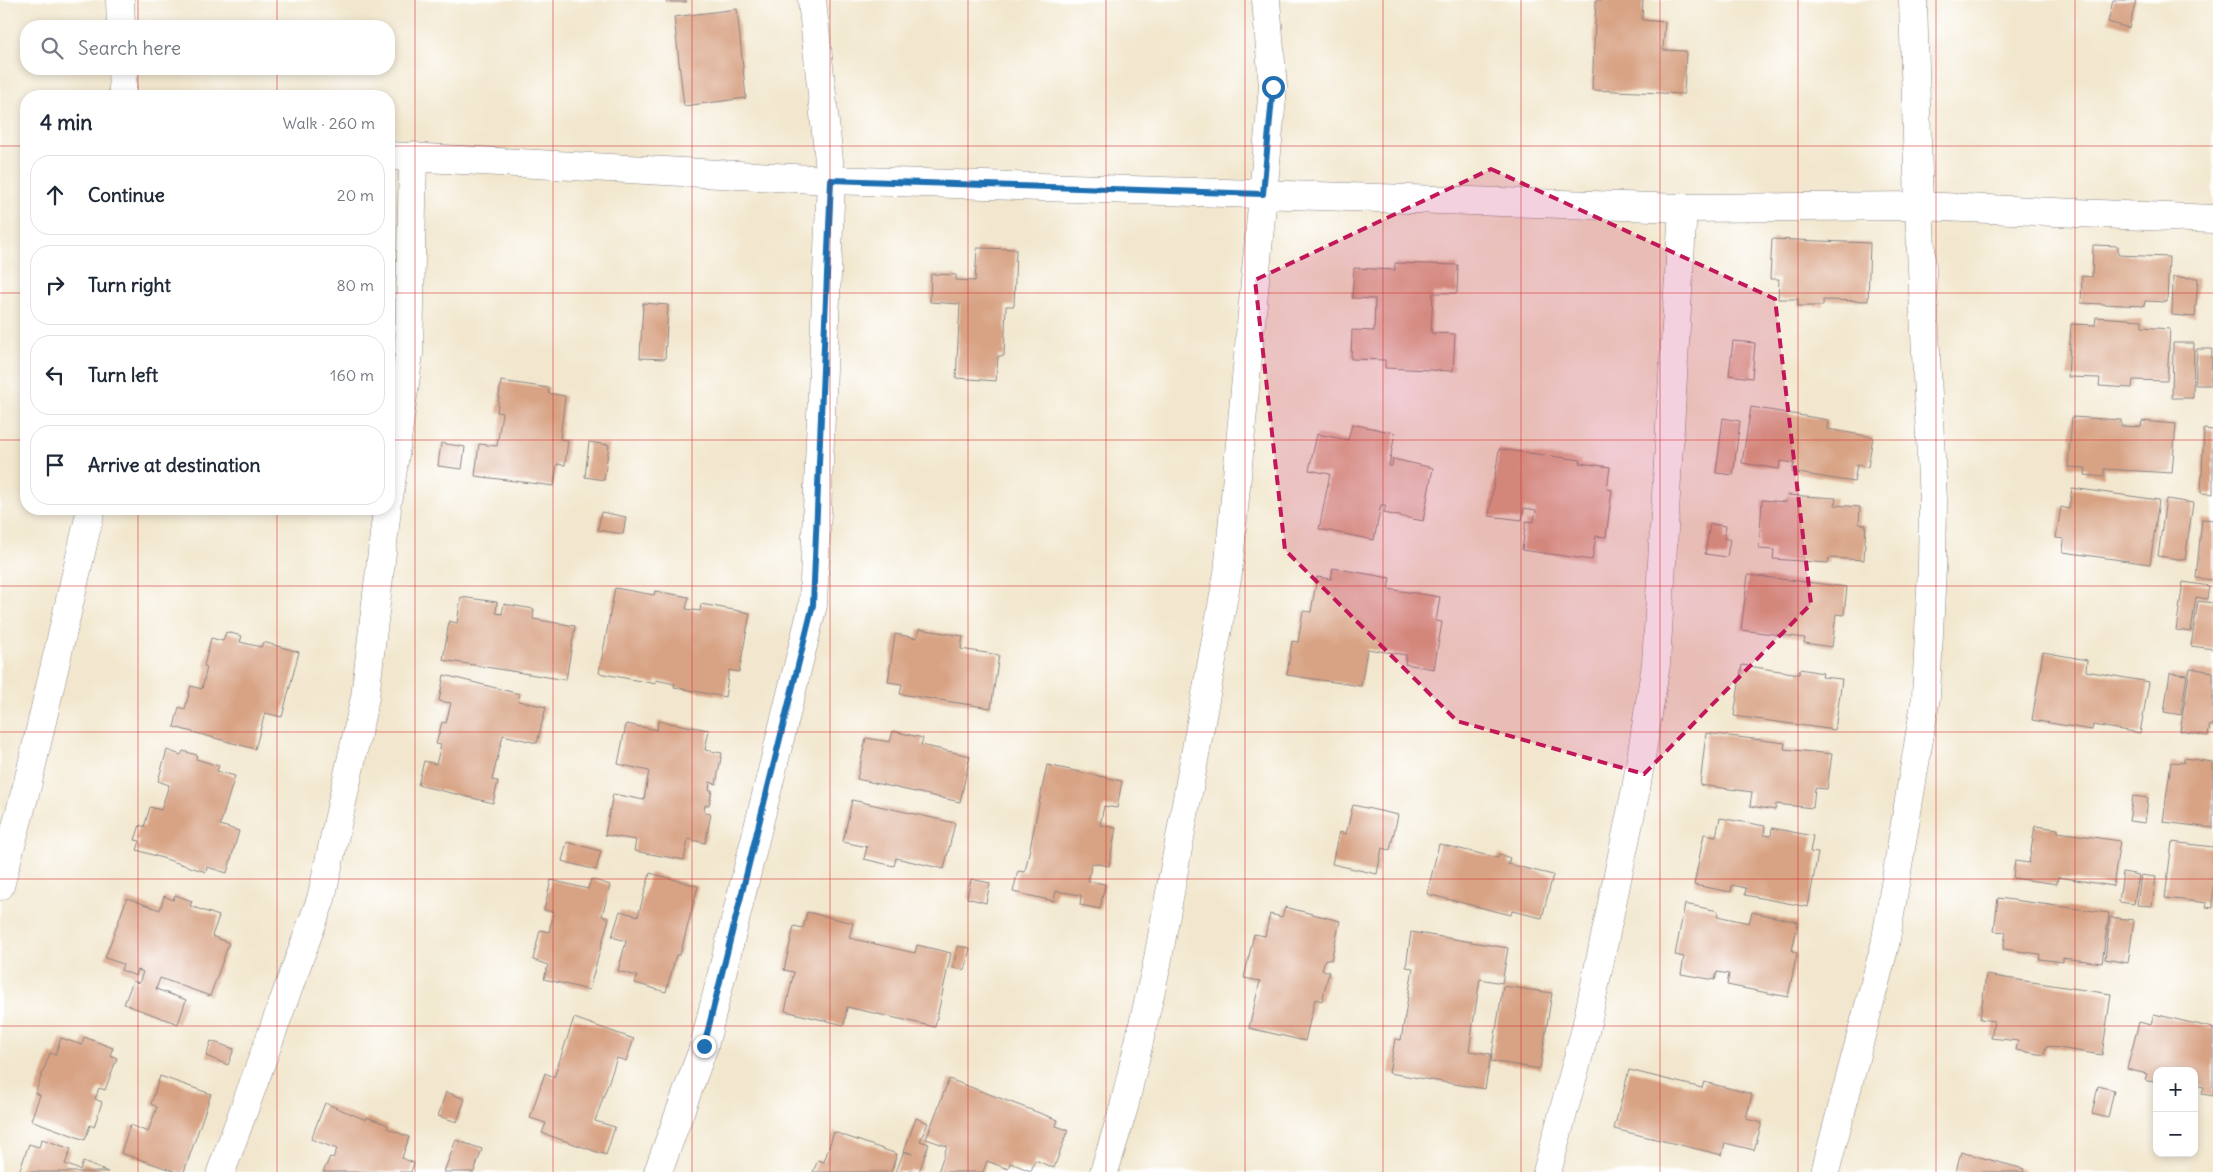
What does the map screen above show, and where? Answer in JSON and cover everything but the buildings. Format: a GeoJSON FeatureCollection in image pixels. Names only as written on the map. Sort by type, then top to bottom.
{"type":"FeatureCollection","features":[{"type":"Feature","properties":{"kind":"street"},"geometry":{"type":"LineString","coordinates":[[120,0],[121,20]]}},
{"type":"Feature","properties":{"kind":"street"},"geometry":{"type":"LineString","coordinates":[[658,1172],[704,1046],[813,605],[831,180],[812,0]]}},
{"type":"Feature","properties":{"kind":"street"},"geometry":{"type":"LineString","coordinates":[[1104,1172],[1124,1107],[1157,964],[1228,573],[1273,87],[1266,0]]}},
{"type":"Feature","properties":{"kind":"street"},"geometry":{"type":"LineString","coordinates":[[1825,1172],[1885,945],[1926,697],[1933,501],[1919,206],[1913,0]]}},
{"type":"Feature","properties":{"kind":"street"},"geometry":{"type":"LineString","coordinates":[[122,75],[123,90]]}},
{"type":"Feature","properties":{"kind":"street"},"geometry":{"type":"LineString","coordinates":[[395,452],[408,354],[401,156],[831,180],[1683,208],[1919,206],[2213,219]]}},
{"type":"Feature","properties":{"kind":"street"},"geometry":{"type":"LineString","coordinates":[[1547,1172],[1585,1032],[1636,789],[1656,664],[1683,208]]}},
{"type":"Feature","properties":{"kind":"street"},"geometry":{"type":"LineString","coordinates":[[0,886],[28,782],[90,515]]}},
{"type":"Feature","properties":{"kind":"street"},"geometry":{"type":"LineString","coordinates":[[221,1172],[321,899],[365,697],[386,515]]}},
{"type":"Feature","properties":{"kind":"highlighted area"},"geometry":{"type":"Polygon","coordinates":[[[1491,169],[1775,299],[1811,604],[1644,774],[1457,721],[1285,550],[1255,280],[1491,169]]]}},
{"type":"Feature","properties":{"kind":"route"},"geometry":{"type":"LineString","coordinates":[[704,1046],[813,605],[831,180],[1263,194],[1273,87]]}}]}
